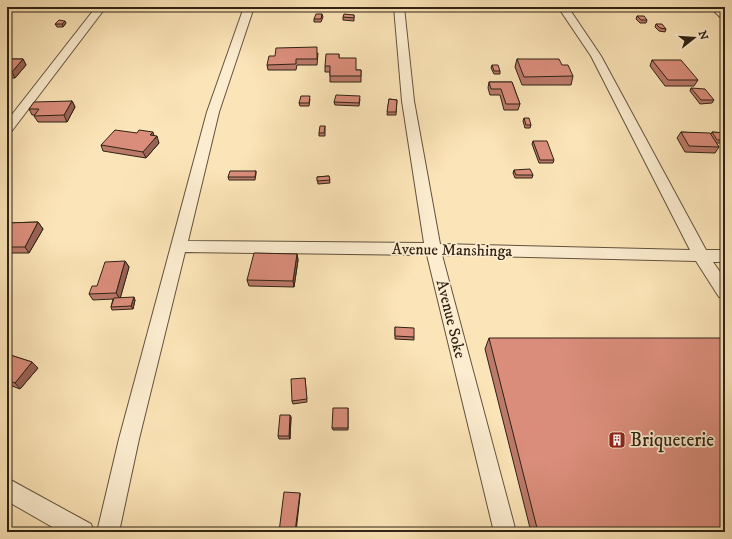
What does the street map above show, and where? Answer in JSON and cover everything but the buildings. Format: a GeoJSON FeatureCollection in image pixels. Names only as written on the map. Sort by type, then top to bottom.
{"type":"FeatureCollection","features":[{"type":"Feature","properties":{"kind":"street"},"geometry":{"type":"LineString","coordinates":[[7,129],[100,7]]}},
{"type":"Feature","properties":{"kind":"street"},"geometry":{"type":"LineString","coordinates":[[108,532],[129,439],[212,112],[249,7]]}},
{"type":"Feature","properties":{"kind":"street","name":"Avenue Soke"},"geometry":{"type":"LineString","coordinates":[[399,7],[408,101],[433,249],[505,532]]}},
{"type":"Feature","properties":{"kind":"street"},"geometry":{"type":"LineString","coordinates":[[563,7],[596,56],[701,256],[725,292]]}},
{"type":"Feature","properties":{"kind":"street"},"geometry":{"type":"LineString","coordinates":[[715,7],[725,17]]}},
{"type":"Feature","properties":{"kind":"street","name":"Avenue Manshinga"},"geometry":{"type":"LineString","coordinates":[[178,246],[433,249],[725,256]]}},
{"type":"Feature","properties":{"kind":"street"},"geometry":{"type":"LineString","coordinates":[[7,488],[83,532]]}},
{"type":"Feature","properties":{"kind":"place","name":"Briqueterie"},"geometry":{"type":"Point","coordinates":[617,440]}}]}
